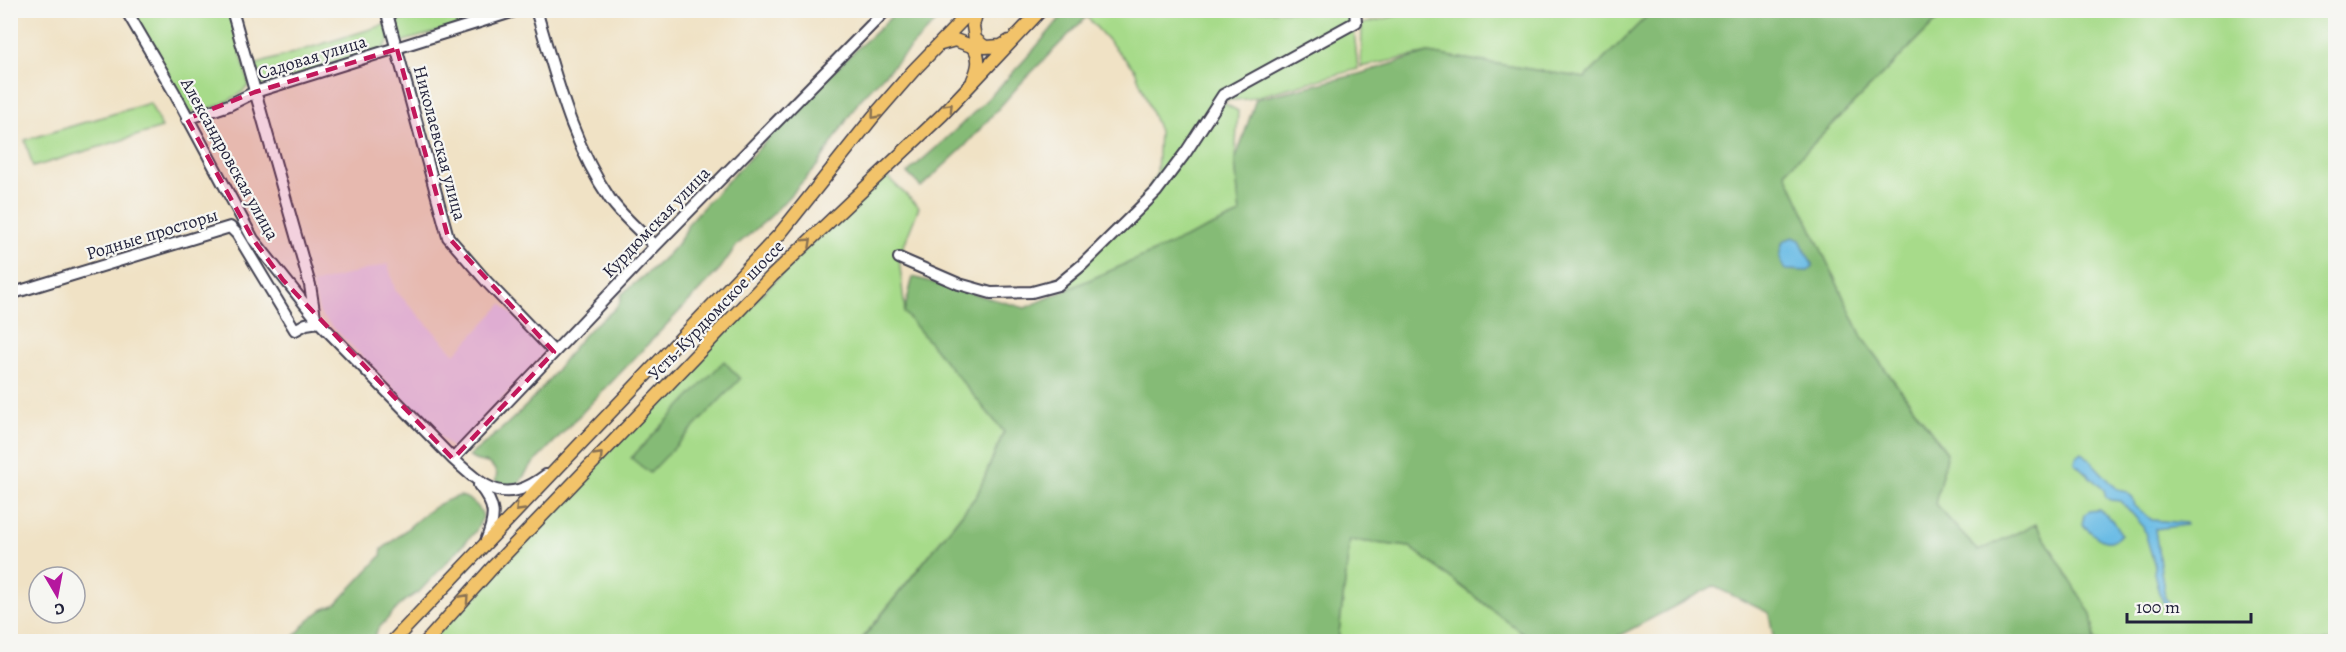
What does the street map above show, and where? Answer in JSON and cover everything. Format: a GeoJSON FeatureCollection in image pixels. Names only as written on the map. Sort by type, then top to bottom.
{"type":"FeatureCollection","features":[{"type":"Feature","properties":{"kind":"main road","name":"Усть-Курдюмское шоссе"},"geometry":{"type":"LineString","coordinates":[[392,642],[779,236],[873,117],[972,10]]}},
{"type":"Feature","properties":{"kind":"main road"},"geometry":{"type":"LineString","coordinates":[[977,10],[973,32],[975,39],[985,47],[1001,46],[1018,36]]}},
{"type":"Feature","properties":{"kind":"main road","name":"Усть-Курдюмское шоссе"},"geometry":{"type":"LineString","coordinates":[[426,642],[492,568],[772,276],[970,86],[1041,10]]}},
{"type":"Feature","properties":{"kind":"main road"},"geometry":{"type":"LineString","coordinates":[[938,46],[955,40],[974,47],[978,57],[978,66],[970,86]]}},
{"type":"Feature","properties":{"kind":"street","name":"Александровская улица"},"geometry":{"type":"LineString","coordinates":[[126,10],[174,92],[253,239],[317,320],[453,459],[473,477],[494,490],[513,492],[533,485],[565,460]]}},
{"type":"Feature","properties":{"kind":"street","name":"Александровская улица"},"geometry":{"type":"LineString","coordinates":[[232,10],[310,285],[317,320]]}},
{"type":"Feature","properties":{"kind":"street","name":"Николаевская улица"},"geometry":{"type":"LineString","coordinates":[[386,10],[448,237],[487,282],[554,352]]}},
{"type":"Feature","properties":{"kind":"street","name":"Садовая улица"},"geometry":{"type":"LineString","coordinates":[[187,119],[230,105],[255,92],[518,10]]}},
{"type":"Feature","properties":{"kind":"street"},"geometry":{"type":"LineString","coordinates":[[536,10],[576,139],[587,161],[611,201],[655,246]]}},
{"type":"Feature","properties":{"kind":"street","name":"Курдюмская улица"},"geometry":{"type":"LineString","coordinates":[[453,459],[655,246],[886,10]]}},
{"type":"Feature","properties":{"kind":"street"},"geometry":{"type":"LineString","coordinates":[[899,258],[960,284],[991,293],[1032,292],[1058,285],[1082,265],[1156,192],[1186,152],[1223,95],[1356,22],[1355,10]]}},
{"type":"Feature","properties":{"kind":"street","name":"Родные просторы"},"geometry":{"type":"LineString","coordinates":[[10,294],[230,227],[237,234],[295,330],[317,320]]}},
{"type":"Feature","properties":{"kind":"street"},"geometry":{"type":"LineString","coordinates":[[473,477],[494,508],[493,524],[485,544]]}},
{"type":"Feature","properties":{"kind":"highlighted area"},"geometry":{"type":"Polygon","coordinates":[[[397,49],[448,237],[554,352],[453,459],[283,280],[253,239],[187,119],[255,92],[397,49]]]}},
{"type":"Feature","properties":{"kind":"shaded area"},"geometry":{"type":"Polygon","coordinates":[[[388,264],[395,290],[455,354],[502,304],[548,350],[454,450],[320,314],[312,284],[388,264]]]}},
{"type":"Feature","properties":{"kind":"green space"},"geometry":{"type":"Polygon","coordinates":[[[1419,10],[1652,11],[1585,78],[1428,53],[1361,67],[1362,24],[1419,10]]]}},
{"type":"Feature","properties":{"kind":"green space"},"geometry":{"type":"Polygon","coordinates":[[[133,11],[230,11],[249,85],[229,100],[210,109],[190,113],[182,118],[133,11]]]}},
{"type":"Feature","properties":{"kind":"green space"},"geometry":{"type":"Polygon","coordinates":[[[431,11],[511,11],[401,42],[396,38],[392,23],[431,11]]]}},
{"type":"Feature","properties":{"kind":"green space"},"geometry":{"type":"Polygon","coordinates":[[[896,11],[946,11],[859,101],[817,166],[770,217],[737,245],[720,269],[529,468],[518,485],[505,485],[497,482],[495,480],[497,475],[491,465],[469,456],[529,402],[584,335],[619,304],[621,295],[678,243],[688,224],[726,182],[896,11]]]}},
{"type":"Feature","properties":{"kind":"green space"},"geometry":{"type":"Polygon","coordinates":[[[1066,11],[1092,11],[1022,82],[964,147],[921,187],[907,173],[991,96],[1066,11]]]}},
{"type":"Feature","properties":{"kind":"green space"},"geometry":{"type":"Polygon","coordinates":[[[1092,11],[1358,11],[1352,12],[1358,69],[1248,99],[1220,101],[1238,111],[1235,161],[1240,214],[1071,288],[1060,282],[1138,207],[1157,173],[1159,131],[1135,70],[1086,16],[1092,11]]]}},
{"type":"Feature","properties":{"kind":"green space"},"geometry":{"type":"Polygon","coordinates":[[[1652,11],[1946,11],[1785,172],[1863,339],[1947,453],[1935,504],[1978,551],[2036,524],[2091,614],[2095,641],[1774,641],[1769,613],[1713,586],[1609,641],[1544,641],[1529,638],[1410,547],[1350,540],[1338,641],[860,642],[977,495],[1004,432],[904,312],[913,277],[1025,308],[1240,214],[1235,161],[1256,99],[1359,74],[1428,53],[1585,78],[1652,11]]]}},
{"type":"Feature","properties":{"kind":"green space"},"geometry":{"type":"Polygon","coordinates":[[[1946,11],[2335,11],[2335,641],[2095,641],[2091,614],[1978,551],[1935,504],[1947,453],[1863,339],[1785,172],[1946,11]]]}},
{"type":"Feature","properties":{"kind":"green space"},"geometry":{"type":"Polygon","coordinates":[[[387,24],[390,39],[383,49],[259,87],[251,66],[387,24]]]}},
{"type":"Feature","properties":{"kind":"green space"},"geometry":{"type":"Polygon","coordinates":[[[150,103],[162,128],[33,167],[25,140],[150,103]]]}},
{"type":"Feature","properties":{"kind":"green space"},"geometry":{"type":"Polygon","coordinates":[[[882,172],[919,207],[899,258],[905,312],[1004,431],[977,495],[860,641],[425,642],[526,533],[882,172]]]}},
{"type":"Feature","properties":{"kind":"green space"},"geometry":{"type":"Polygon","coordinates":[[[724,361],[740,379],[650,473],[631,458],[724,361]]]}},
{"type":"Feature","properties":{"kind":"green space"},"geometry":{"type":"Polygon","coordinates":[[[460,496],[475,504],[482,513],[483,517],[475,532],[419,592],[404,601],[378,629],[372,641],[290,641],[308,621],[322,610],[336,604],[381,556],[382,549],[438,505],[460,496]]]}},
{"type":"Feature","properties":{"kind":"green space"},"geometry":{"type":"Polygon","coordinates":[[[1350,540],[1410,547],[1529,638],[1544,641],[1338,642],[1350,540]]]}},
{"type":"Feature","properties":{"kind":"water"},"geometry":{"type":"Polygon","coordinates":[[[1793,237],[1800,240],[1813,266],[1808,271],[1786,270],[1780,259],[1783,241],[1793,237]]]}},
{"type":"Feature","properties":{"kind":"water"},"geometry":{"type":"Polygon","coordinates":[[[2082,452],[2118,490],[2127,492],[2133,498],[2135,506],[2152,520],[2185,523],[2186,525],[2155,529],[2165,598],[2170,605],[2166,608],[2159,593],[2154,573],[2155,566],[2143,526],[2121,501],[2110,500],[2106,497],[2104,490],[2075,463],[2076,457],[2082,452]]]}},
{"type":"Feature","properties":{"kind":"water"},"geometry":{"type":"Polygon","coordinates":[[[2099,510],[2113,520],[2121,534],[2116,539],[2105,541],[2100,539],[2082,524],[2084,515],[2089,511],[2099,510]]]}}]}
